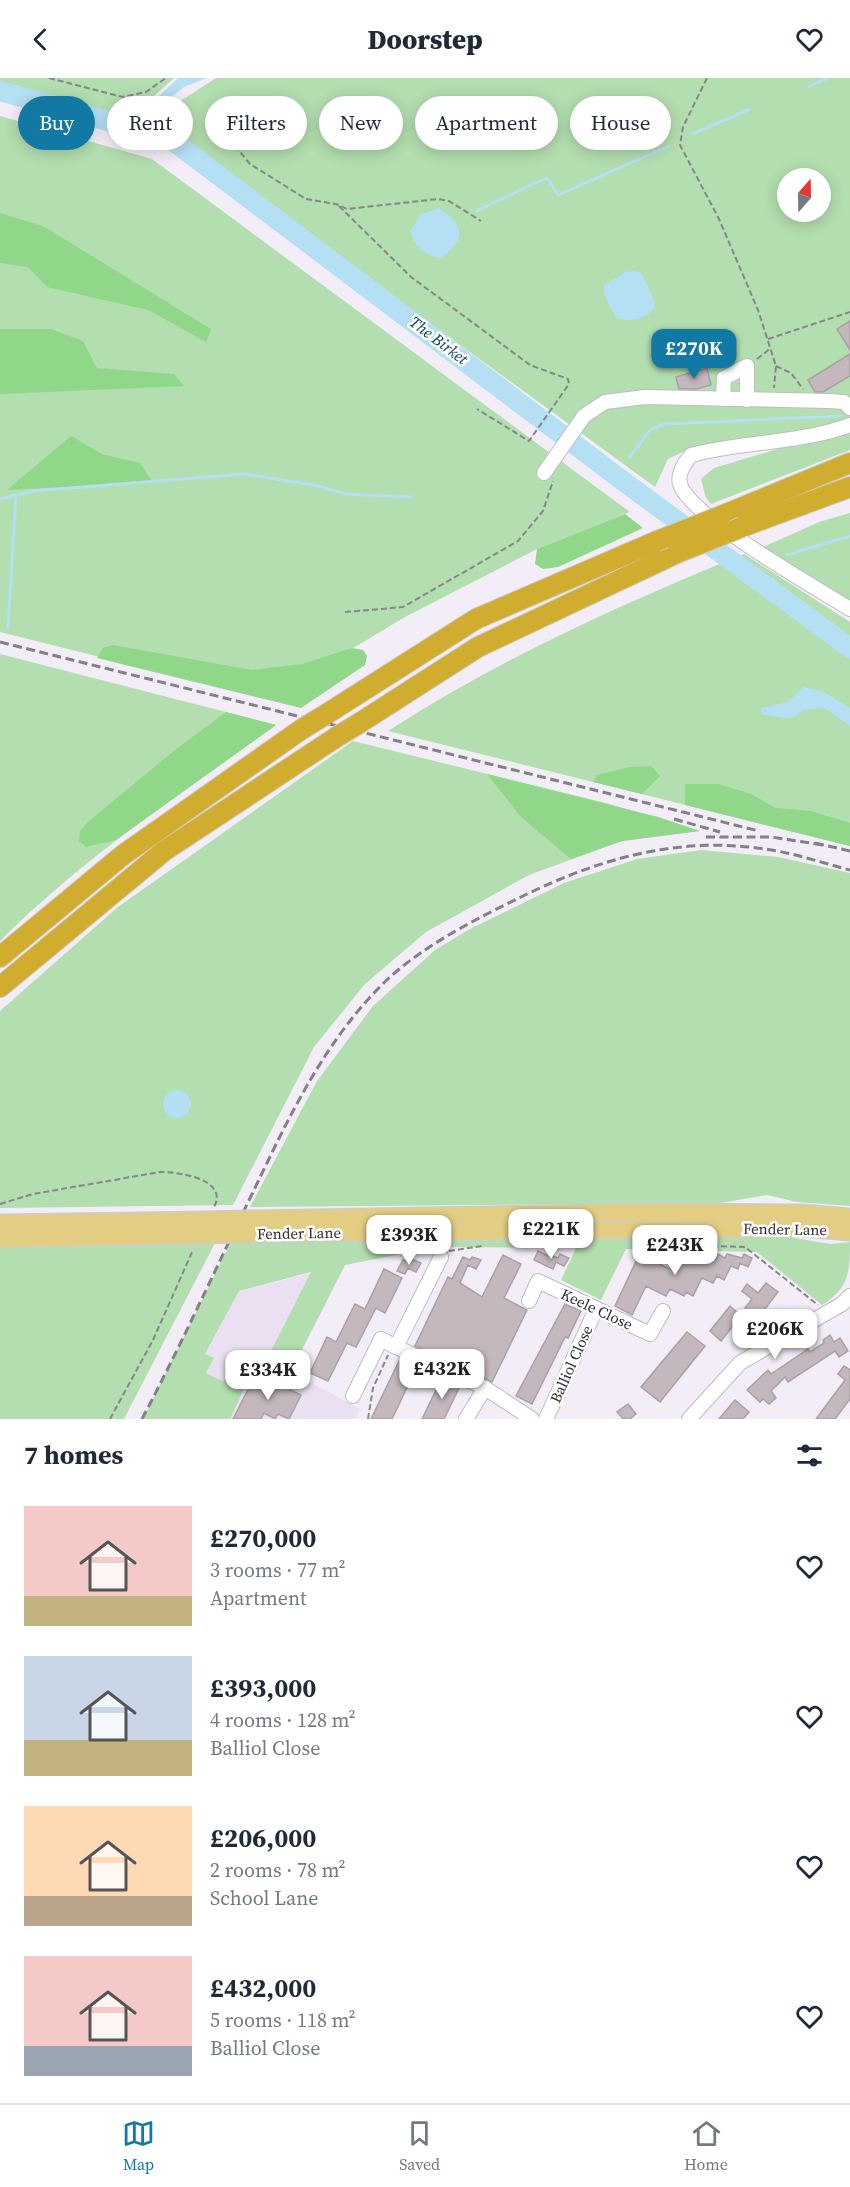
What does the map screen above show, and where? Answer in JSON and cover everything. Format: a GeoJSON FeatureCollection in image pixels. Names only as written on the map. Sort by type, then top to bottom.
{"type":"FeatureCollection","features":[{"type":"Feature","properties":{"kind":"highway"},"geometry":{"type":"LineString","coordinates":[[0,957],[123,855],[302,729],[476,619],[657,541],[850,463]]}},
{"type":"Feature","properties":{"kind":"highway"},"geometry":{"type":"LineString","coordinates":[[721,516],[850,473]]}},
{"type":"Feature","properties":{"kind":"highway"},"geometry":{"type":"LineString","coordinates":[[0,987],[164,851],[478,647],[678,553],[850,487]]}},
{"type":"Feature","properties":{"kind":"highway"},"geometry":{"type":"LineString","coordinates":[[742,527],[850,496]]}},
{"type":"Feature","properties":{"kind":"main road","name":"Fender Lane"},"geometry":{"type":"LineString","coordinates":[[0,1239],[202,1227],[657,1212],[803,1213],[850,1217]]}},
{"type":"Feature","properties":{"kind":"main road","name":"Fender Lane"},"geometry":{"type":"LineString","coordinates":[[0,1223],[202,1227]]}},
{"type":"Feature","properties":{"kind":"main road","name":"Fender Lane"},"geometry":{"type":"LineString","coordinates":[[243,1226],[802,1228],[850,1232]]}},
{"type":"Feature","properties":{"kind":"street"},"geometry":{"type":"LineString","coordinates":[[723,399],[724,378],[747,366],[747,400]]}},
{"type":"Feature","properties":{"kind":"street"},"geometry":{"type":"LineString","coordinates":[[548,468],[584,416],[605,402],[645,397],[812,401],[844,402],[850,408]]}},
{"type":"Feature","properties":{"kind":"street"},"geometry":{"type":"LineString","coordinates":[[850,425],[821,435],[717,448],[691,455],[681,471],[680,483],[692,503],[755,550],[850,609]]}},
{"type":"Feature","properties":{"kind":"street"},"geometry":{"type":"LineString","coordinates":[[395,1346],[441,1257]]}},
{"type":"Feature","properties":{"kind":"street","name":"Keele Close"},"geometry":{"type":"LineString","coordinates":[[529,1301],[538,1281],[650,1334],[663,1311]]}},
{"type":"Feature","properties":{"kind":"street"},"geometry":{"type":"LineString","coordinates":[[689,1419],[740,1363],[827,1313],[848,1304]]}},
{"type":"Feature","properties":{"kind":"street","name":"Balliol Close"},"geometry":{"type":"LineString","coordinates":[[546,1419],[596,1309]]}},
{"type":"Feature","properties":{"kind":"street"},"geometry":{"type":"LineString","coordinates":[[353,1395],[381,1339],[485,1388],[532,1419]]}},
{"type":"Feature","properties":{"kind":"street"},"geometry":{"type":"LineString","coordinates":[[466,1419],[485,1388]]}},
{"type":"Feature","properties":{"kind":"path"},"geometry":{"type":"LineString","coordinates":[[49,78],[123,97],[146,92],[166,78]]}},
{"type":"Feature","properties":{"kind":"path"},"geometry":{"type":"LineString","coordinates":[[707,78],[683,127],[680,145],[719,219],[768,339],[776,366],[773,401]]}},
{"type":"Feature","properties":{"kind":"path"},"geometry":{"type":"LineString","coordinates":[[238,150],[250,164],[306,199],[347,209],[438,199],[449,201],[481,221]]}},
{"type":"Feature","properties":{"kind":"path"},"geometry":{"type":"LineString","coordinates":[[339,206],[411,277],[530,364],[568,379],[567,390],[531,439],[524,439],[477,409]]}},
{"type":"Feature","properties":{"kind":"path"},"geometry":{"type":"LineString","coordinates":[[768,339],[850,312]]}},
{"type":"Feature","properties":{"kind":"path"},"geometry":{"type":"LineString","coordinates":[[747,366],[771,348]]}},
{"type":"Feature","properties":{"kind":"path"},"geometry":{"type":"LineString","coordinates":[[776,366],[791,373],[812,401]]}},
{"type":"Feature","properties":{"kind":"path"},"geometry":{"type":"LineString","coordinates":[[345,612],[403,607],[518,541],[543,511],[553,484],[548,468]]}},
{"type":"Feature","properties":{"kind":"path"},"geometry":{"type":"LineString","coordinates":[[0,1204],[33,1194],[160,1172],[179,1172],[195,1176],[216,1191],[218,1197],[177,1280],[153,1340],[110,1419]]}},
{"type":"Feature","properties":{"kind":"path"},"geometry":{"type":"LineString","coordinates":[[441,1257],[450,1250],[487,1245]]}},
{"type":"Feature","properties":{"kind":"path"},"geometry":{"type":"LineString","coordinates":[[631,1245],[745,1247],[827,1313]]}},
{"type":"Feature","properties":{"kind":"path"},"geometry":{"type":"LineString","coordinates":[[368,1419],[373,1388],[395,1346]]}},
{"type":"Feature","properties":{"kind":"shaded area"},"geometry":{"type":"Polygon","coordinates":[[[345,1265],[291,1372],[360,1409],[355,1419],[171,1419],[239,1291],[345,1265]]]}},
{"type":"Feature","properties":{"kind":"green space"},"geometry":{"type":"Polygon","coordinates":[[[0,78],[174,78],[154,96],[107,96],[107,117],[95,114],[95,96],[29,96],[0,88],[0,78]]]}},
{"type":"Feature","properties":{"kind":"green space"},"geometry":{"type":"Polygon","coordinates":[[[216,78],[850,78],[850,450],[711,504],[706,498],[701,479],[714,468],[828,434],[693,447],[668,459],[655,487],[193,150],[193,96],[188,96],[216,78]]]}},
{"type":"Feature","properties":{"kind":"green space"},"geometry":{"type":"Polygon","coordinates":[[[0,116],[18,121],[18,150],[95,150],[95,143],[107,146],[107,150],[120,150],[152,159],[630,512],[537,549],[405,617],[268,699],[0,632],[0,116]]]}},
{"type":"Feature","properties":{"kind":"green space"},"geometry":{"type":"Polygon","coordinates":[[[0,213],[43,226],[211,329],[206,342],[148,310],[47,287],[28,267],[0,263],[0,213]]]}},
{"type":"Feature","properties":{"kind":"green space"},"geometry":{"type":"Polygon","coordinates":[[[0,329],[51,329],[83,341],[97,368],[174,374],[184,386],[0,394],[0,329]]]}},
{"type":"Feature","properties":{"kind":"green space"},"geometry":{"type":"Polygon","coordinates":[[[71,436],[102,454],[140,463],[153,483],[7,490],[71,436]]]}},
{"type":"Feature","properties":{"kind":"green space"},"geometry":{"type":"Polygon","coordinates":[[[850,513],[850,602],[761,548],[819,522],[850,513]]]}},
{"type":"Feature","properties":{"kind":"green space"},"geometry":{"type":"Polygon","coordinates":[[[625,514],[643,528],[558,567],[543,569],[535,564],[537,549],[625,514]]]}},
{"type":"Feature","properties":{"kind":"green space"},"geometry":{"type":"Polygon","coordinates":[[[744,554],[850,622],[850,846],[388,731],[473,680],[562,634],[744,554]]]}},
{"type":"Feature","properties":{"kind":"green space"},"geometry":{"type":"Polygon","coordinates":[[[113,645],[252,670],[302,664],[352,648],[363,650],[367,656],[365,665],[301,708],[97,658],[103,648],[113,645]]]}},
{"type":"Feature","properties":{"kind":"green space"},"geometry":{"type":"Polygon","coordinates":[[[0,654],[276,725],[99,854],[0,941],[0,654]]]}},
{"type":"Feature","properties":{"kind":"green space"},"geometry":{"type":"Polygon","coordinates":[[[226,712],[276,725],[116,840],[86,847],[79,841],[80,831],[89,821],[175,750],[226,712]]]}},
{"type":"Feature","properties":{"kind":"green space"},"geometry":{"type":"Polygon","coordinates":[[[353,741],[606,803],[700,831],[622,841],[529,875],[426,932],[365,984],[314,1047],[233,1205],[0,1208],[0,1011],[118,907],[353,741]]]}},
{"type":"Feature","properties":{"kind":"green space"},"geometry":{"type":"Polygon","coordinates":[[[651,766],[660,776],[642,794],[593,782],[597,775],[629,767],[651,766]]]}},
{"type":"Feature","properties":{"kind":"green space"},"geometry":{"type":"Polygon","coordinates":[[[487,774],[658,817],[700,831],[622,841],[571,859],[521,817],[487,774]]]}},
{"type":"Feature","properties":{"kind":"green space"},"geometry":{"type":"Polygon","coordinates":[[[685,784],[718,784],[751,794],[776,808],[811,811],[850,823],[850,846],[685,805],[685,784]]]}},
{"type":"Feature","properties":{"kind":"green space"},"geometry":{"type":"Polygon","coordinates":[[[701,850],[778,857],[850,873],[850,1206],[797,1202],[767,1195],[720,1203],[250,1207],[317,1081],[373,1006],[435,950],[468,930],[564,883],[637,859],[701,850]]]}},
{"type":"Feature","properties":{"kind":"green space"},"geometry":{"type":"Polygon","coordinates":[[[782,1236],[831,1244],[850,1242],[846,1278],[843,1286],[831,1299],[822,1305],[757,1252],[626,1249],[601,1300],[561,1280],[576,1248],[437,1247],[345,1265],[289,1375],[265,1363],[311,1272],[239,1291],[205,1354],[214,1358],[206,1373],[224,1382],[232,1365],[251,1374],[230,1419],[143,1419],[231,1242],[782,1236]]]}},
{"type":"Feature","properties":{"kind":"green space"},"geometry":{"type":"Polygon","coordinates":[[[215,1243],[124,1419],[0,1419],[0,1247],[215,1243]]]}},
{"type":"Feature","properties":{"kind":"water"},"geometry":{"type":"Polygon","coordinates":[[[178,78],[207,78],[184,87],[173,96],[159,96],[178,78]]]}},
{"type":"Feature","properties":{"kind":"water"},"geometry":{"type":"Polygon","coordinates":[[[439,208],[454,220],[459,232],[456,244],[442,258],[422,250],[410,232],[420,215],[439,208]]]}},
{"type":"Feature","properties":{"kind":"water"},"geometry":{"type":"Polygon","coordinates":[[[626,272],[641,273],[653,297],[655,307],[648,314],[637,319],[616,318],[604,294],[604,285],[626,272]]]}},
{"type":"Feature","properties":{"kind":"water"},"geometry":{"type":"Polygon","coordinates":[[[803,687],[822,691],[850,708],[850,726],[825,708],[802,710],[795,717],[784,718],[761,714],[761,708],[788,702],[803,687]]]}},
{"type":"Feature","properties":{"kind":"water"},"geometry":{"type":"Polygon","coordinates":[[[177,1090],[187,1094],[191,1104],[187,1114],[177,1118],[167,1114],[163,1104],[167,1094],[177,1090]]]}},
{"type":"Feature","properties":{"kind":"building"},"geometry":{"type":"Polygon","coordinates":[[[850,321],[850,350],[837,329],[850,321]]]}},
{"type":"Feature","properties":{"kind":"building"},"geometry":{"type":"Polygon","coordinates":[[[850,354],[850,376],[823,392],[815,392],[808,380],[850,354]]]}},
{"type":"Feature","properties":{"kind":"building"},"geometry":{"type":"Polygon","coordinates":[[[707,368],[711,385],[696,389],[679,389],[676,377],[707,368]]]}},
{"type":"Feature","properties":{"kind":"building"},"geometry":{"type":"Polygon","coordinates":[[[538,1251],[550,1257],[551,1255],[558,1258],[560,1254],[569,1258],[564,1266],[556,1262],[553,1269],[534,1260],[538,1251]]]}},
{"type":"Feature","properties":{"kind":"building"},"geometry":{"type":"Polygon","coordinates":[[[678,1253],[685,1257],[687,1253],[694,1256],[695,1253],[703,1257],[704,1253],[716,1259],[718,1254],[725,1258],[727,1254],[742,1258],[744,1254],[752,1258],[748,1267],[740,1263],[738,1269],[731,1266],[724,1280],[717,1276],[713,1283],[702,1278],[693,1296],[686,1292],[684,1296],[670,1289],[666,1296],[646,1286],[632,1315],[615,1306],[639,1255],[670,1269],[678,1253]]]}},
{"type":"Feature","properties":{"kind":"building"},"geometry":{"type":"Polygon","coordinates":[[[503,1255],[521,1264],[504,1298],[527,1310],[492,1382],[474,1373],[476,1369],[456,1358],[453,1364],[415,1346],[448,1277],[452,1279],[463,1257],[470,1260],[472,1257],[481,1260],[476,1269],[468,1265],[460,1283],[482,1297],[503,1255]]]}},
{"type":"Feature","properties":{"kind":"building"},"geometry":{"type":"Polygon","coordinates":[[[412,1259],[421,1263],[416,1272],[408,1268],[405,1274],[397,1271],[403,1260],[410,1263],[412,1259]]]}},
{"type":"Feature","properties":{"kind":"building"},"geometry":{"type":"Polygon","coordinates":[[[384,1269],[402,1278],[385,1313],[376,1308],[356,1347],[347,1343],[328,1381],[310,1373],[327,1337],[336,1342],[355,1304],[365,1309],[384,1269]]]}},
{"type":"Feature","properties":{"kind":"building"},"geometry":{"type":"Polygon","coordinates":[[[766,1283],[778,1292],[758,1318],[745,1308],[752,1299],[742,1291],[747,1284],[758,1293],[766,1283]]]}},
{"type":"Feature","properties":{"kind":"building"},"geometry":{"type":"Polygon","coordinates":[[[565,1304],[581,1311],[568,1338],[565,1337],[532,1404],[516,1396],[565,1304]]]}},
{"type":"Feature","properties":{"kind":"building"},"geometry":{"type":"Polygon","coordinates":[[[730,1306],[741,1316],[721,1341],[710,1331],[730,1306]]]}},
{"type":"Feature","properties":{"kind":"building"},"geometry":{"type":"Polygon","coordinates":[[[687,1332],[705,1346],[660,1402],[641,1387],[687,1332]]]}},
{"type":"Feature","properties":{"kind":"building"},"geometry":{"type":"Polygon","coordinates":[[[830,1335],[834,1342],[840,1338],[848,1351],[839,1357],[835,1351],[788,1382],[785,1377],[771,1391],[776,1398],[769,1404],[763,1399],[760,1402],[747,1390],[768,1370],[771,1374],[808,1349],[810,1352],[824,1343],[823,1340],[830,1335]]]}},
{"type":"Feature","properties":{"kind":"building"},"geometry":{"type":"Polygon","coordinates":[[[400,1359],[417,1367],[392,1419],[371,1419],[400,1359]]]}},
{"type":"Feature","properties":{"kind":"building"},"geometry":{"type":"Polygon","coordinates":[[[844,1366],[850,1370],[850,1399],[835,1419],[816,1419],[845,1380],[838,1374],[844,1366]]]}},
{"type":"Feature","properties":{"kind":"building"},"geometry":{"type":"Polygon","coordinates":[[[255,1376],[277,1387],[281,1379],[293,1384],[290,1390],[301,1395],[289,1419],[278,1414],[275,1419],[264,1413],[261,1419],[233,1419],[255,1376]]]}},
{"type":"Feature","properties":{"kind":"building"},"geometry":{"type":"Polygon","coordinates":[[[442,1378],[460,1386],[444,1419],[422,1419],[442,1378]]]}},
{"type":"Feature","properties":{"kind":"building"},"geometry":{"type":"Polygon","coordinates":[[[735,1400],[749,1412],[743,1419],[719,1419],[735,1400]]]}},
{"type":"Feature","properties":{"kind":"building"},"geometry":{"type":"Polygon","coordinates":[[[628,1404],[636,1414],[630,1419],[623,1419],[617,1412],[628,1404]]]}},
{"type":"Feature","properties":{"kind":"waterway"},"geometry":{"type":"LineString","coordinates":[[809,86],[828,78]]}},
{"type":"Feature","properties":{"kind":"waterway","name":"The Birket"},"geometry":{"type":"LineString","coordinates":[[0,91],[169,138],[623,481],[850,648]]}},
{"type":"Feature","properties":{"kind":"waterway"},"geometry":{"type":"LineString","coordinates":[[692,134],[750,109]]}},
{"type":"Feature","properties":{"kind":"waterway"},"geometry":{"type":"LineString","coordinates":[[476,211],[544,179],[548,179],[558,195],[660,150]]}},
{"type":"Feature","properties":{"kind":"waterway"},"geometry":{"type":"LineString","coordinates":[[629,458],[650,430],[664,424],[841,416]]}},
{"type":"Feature","properties":{"kind":"waterway"},"geometry":{"type":"LineString","coordinates":[[0,499],[33,491],[244,474],[314,485],[346,494],[411,497]]}},
{"type":"Feature","properties":{"kind":"waterway","name":"The Birket"},"geometry":{"type":"LineString","coordinates":[[623,481],[625,474]]}},
{"type":"Feature","properties":{"kind":"waterway"},"geometry":{"type":"LineString","coordinates":[[8,627],[16,495]]}},
{"type":"Feature","properties":{"kind":"waterway"},"geometry":{"type":"LineString","coordinates":[[787,555],[850,536]]}},
{"type":"Feature","properties":{"kind":"waterway"},"geometry":{"type":"LineString","coordinates":[[769,586],[773,579]]}},
{"type":"Feature","properties":{"kind":"railway"},"geometry":{"type":"LineString","coordinates":[[0,642],[759,831]]}},
{"type":"Feature","properties":{"kind":"railway"},"geometry":{"type":"LineString","coordinates":[[674,819],[720,832]]}},
{"type":"Feature","properties":{"kind":"railway"},"geometry":{"type":"LineString","coordinates":[[706,837],[771,837],[823,845]]}},
{"type":"Feature","properties":{"kind":"railway"},"geometry":{"type":"LineString","coordinates":[[815,843],[850,851]]}},
{"type":"Feature","properties":{"kind":"railway"},"geometry":{"type":"LineString","coordinates":[[142,1419],[185,1335],[281,1134],[311,1078],[328,1051],[367,1000],[390,977],[420,953],[489,913],[551,883],[607,862],[637,854],[666,849],[726,845],[780,852],[850,870]]}}]}
